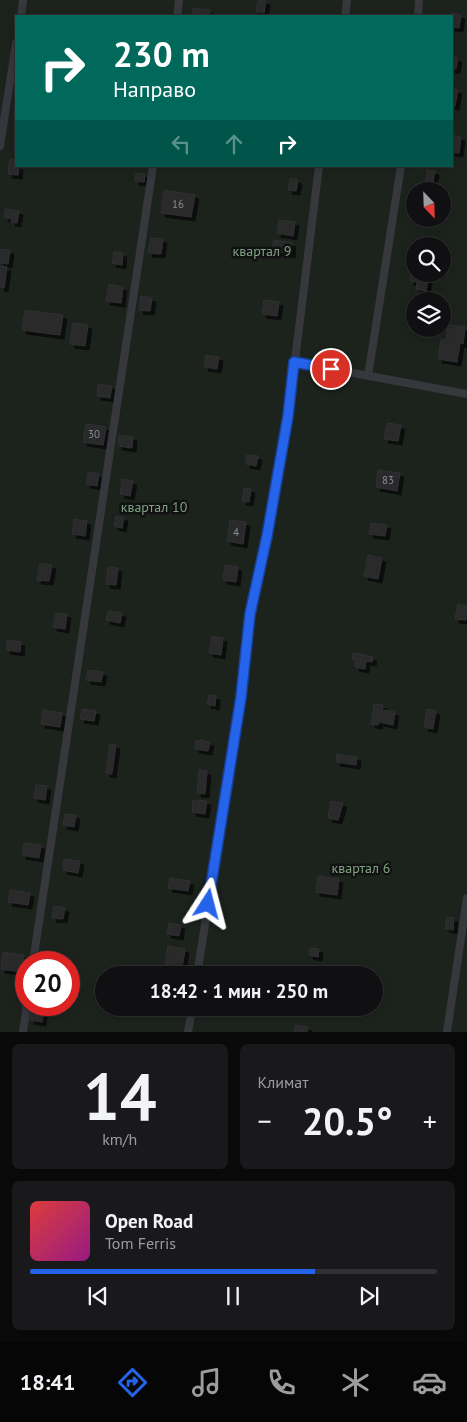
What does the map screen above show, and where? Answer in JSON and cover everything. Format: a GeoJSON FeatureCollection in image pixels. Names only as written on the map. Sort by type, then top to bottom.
{"type":"FeatureCollection","features":[{"type":"Feature","properties":{"kind":"lane"},"geometry":{"type":"LineString","coordinates":[[21,15],[23,0]]}},
{"type":"Feature","properties":{"kind":"lane"},"geometry":{"type":"LineString","coordinates":[[177,15],[179,0]]}},
{"type":"Feature","properties":{"kind":"lane"},"geometry":{"type":"LineString","coordinates":[[344,15],[347,0]]}},
{"type":"Feature","properties":{"kind":"lane"},"geometry":{"type":"LineString","coordinates":[[418,15],[419,0]]}},
{"type":"Feature","properties":{"kind":"lane"},"geometry":{"type":"LineString","coordinates":[[0,146],[15,50]]}},
{"type":"Feature","properties":{"kind":"lane"},"geometry":{"type":"LineString","coordinates":[[35,951],[153,167]]}},
{"type":"Feature","properties":{"kind":"lane"},"geometry":{"type":"LineString","coordinates":[[198,966],[241,697],[250,614],[267,536],[288,416],[318,167]]}},
{"type":"Feature","properties":{"kind":"lane"},"geometry":{"type":"LineString","coordinates":[[368,376],[401,167]]}},
{"type":"Feature","properties":{"kind":"lane"},"geometry":{"type":"LineString","coordinates":[[294,362],[467,394]]}},
{"type":"Feature","properties":{"kind":"lane"},"geometry":{"type":"LineString","coordinates":[[447,1032],[467,898]]}},
{"type":"Feature","properties":{"kind":"lane"},"geometry":{"type":"LineString","coordinates":[[23,1032],[25,1016]]}},
{"type":"Feature","properties":{"kind":"lane"},"geometry":{"type":"LineString","coordinates":[[188,1032],[191,1016]]}},
{"type":"Feature","properties":{"kind":"green space"},"geometry":{"type":"Polygon","coordinates":[[[0,0],[467,0],[467,1032],[0,1032],[0,0]]]}},
{"type":"Feature","properties":{"kind":"building"},"geometry":{"type":"Polygon","coordinates":[[[258,0],[266,1],[264,13],[256,11],[258,0]]]}},
{"type":"Feature","properties":{"kind":"building"},"geometry":{"type":"Polygon","coordinates":[[[193,8],[210,10],[209,15],[192,15],[193,8]]]}},
{"type":"Feature","properties":{"kind":"building"},"geometry":{"type":"Polygon","coordinates":[[[452,13],[461,15],[459,28],[453,27],[452,13]]]}},
{"type":"Feature","properties":{"kind":"building"},"geometry":{"type":"Polygon","coordinates":[[[453,57],[458,58],[456,69],[453,69],[453,57]]]}},
{"type":"Feature","properties":{"kind":"building"},"geometry":{"type":"Polygon","coordinates":[[[453,89],[458,90],[455,106],[453,106],[453,89]]]}},
{"type":"Feature","properties":{"kind":"building"},"geometry":{"type":"Polygon","coordinates":[[[453,135],[461,137],[459,153],[453,152],[453,135]]]}},
{"type":"Feature","properties":{"kind":"building"},"geometry":{"type":"Polygon","coordinates":[[[10,159],[15,160],[15,167],[19,167],[18,175],[8,174],[10,159]]]}},
{"type":"Feature","properties":{"kind":"building"},"geometry":{"type":"Polygon","coordinates":[[[427,170],[435,171],[433,182],[426,182],[427,170]]]}},
{"type":"Feature","properties":{"kind":"building"},"geometry":{"type":"Polygon","coordinates":[[[136,173],[145,174],[144,182],[135,181],[136,173]]]}},
{"type":"Feature","properties":{"kind":"building"},"geometry":{"type":"Polygon","coordinates":[[[290,178],[298,180],[296,191],[288,190],[290,178]]]}},
{"type":"Feature","properties":{"kind":"building"},"geometry":{"type":"Polygon","coordinates":[[[164,190],[195,195],[191,217],[161,213],[164,190]]]}},
{"type":"Feature","properties":{"kind":"building"},"geometry":{"type":"Polygon","coordinates":[[[5,209],[19,211],[17,223],[11,222],[12,219],[4,217],[5,209]]]}},
{"type":"Feature","properties":{"kind":"building"},"geometry":{"type":"Polygon","coordinates":[[[279,220],[295,222],[293,236],[277,233],[279,220]]]}},
{"type":"Feature","properties":{"kind":"building"},"geometry":{"type":"Polygon","coordinates":[[[151,238],[163,239],[161,254],[148,253],[151,238]]]}},
{"type":"Feature","properties":{"kind":"building"},"geometry":{"type":"Polygon","coordinates":[[[274,240],[292,243],[291,254],[272,251],[274,240]]]}},
{"type":"Feature","properties":{"kind":"building"},"geometry":{"type":"Polygon","coordinates":[[[0,249],[10,250],[8,264],[0,263],[0,249]]]}},
{"type":"Feature","properties":{"kind":"building"},"geometry":{"type":"Polygon","coordinates":[[[114,252],[123,253],[122,265],[112,263],[114,252]]]}},
{"type":"Feature","properties":{"kind":"building"},"geometry":{"type":"Polygon","coordinates":[[[0,266],[7,267],[4,288],[0,287],[0,266]]]}},
{"type":"Feature","properties":{"kind":"building"},"geometry":{"type":"Polygon","coordinates":[[[417,282],[428,282],[426,291],[416,289],[417,282]]]}},
{"type":"Feature","properties":{"kind":"building"},"geometry":{"type":"Polygon","coordinates":[[[109,284],[123,287],[121,303],[106,301],[109,284]]]}},
{"type":"Feature","properties":{"kind":"building"},"geometry":{"type":"Polygon","coordinates":[[[141,296],[152,298],[150,311],[139,310],[141,296]]]}},
{"type":"Feature","properties":{"kind":"building"},"geometry":{"type":"Polygon","coordinates":[[[264,300],[279,302],[277,316],[262,314],[264,300]]]}},
{"type":"Feature","properties":{"kind":"building"},"geometry":{"type":"Polygon","coordinates":[[[25,310],[63,315],[60,335],[22,330],[25,310]]]}},
{"type":"Feature","properties":{"kind":"building"},"geometry":{"type":"Polygon","coordinates":[[[73,323],[88,325],[85,346],[70,344],[73,323]]]}},
{"type":"Feature","properties":{"kind":"building"},"geometry":{"type":"Polygon","coordinates":[[[451,325],[465,327],[463,344],[460,343],[457,362],[438,359],[441,340],[446,340],[446,337],[451,337],[451,325]]]}},
{"type":"Feature","properties":{"kind":"building"},"geometry":{"type":"Polygon","coordinates":[[[206,355],[219,357],[217,369],[204,367],[206,355]]]}},
{"type":"Feature","properties":{"kind":"building"},"geometry":{"type":"Polygon","coordinates":[[[98,384],[112,386],[110,398],[97,396],[98,384]]]}},
{"type":"Feature","properties":{"kind":"building"},"geometry":{"type":"Polygon","coordinates":[[[387,423],[401,425],[398,441],[384,439],[387,423]]]}},
{"type":"Feature","properties":{"kind":"building"},"geometry":{"type":"Polygon","coordinates":[[[86,424],[106,427],[103,445],[83,442],[86,424]]]}},
{"type":"Feature","properties":{"kind":"building"},"geometry":{"type":"Polygon","coordinates":[[[119,435],[133,437],[132,448],[118,446],[119,435]]]}},
{"type":"Feature","properties":{"kind":"building"},"geometry":{"type":"Polygon","coordinates":[[[247,455],[258,456],[256,466],[246,464],[247,455]]]}},
{"type":"Feature","properties":{"kind":"building"},"geometry":{"type":"Polygon","coordinates":[[[378,470],[400,473],[397,491],[376,487],[378,470]]]}},
{"type":"Feature","properties":{"kind":"building"},"geometry":{"type":"Polygon","coordinates":[[[88,472],[99,474],[97,486],[86,484],[88,472]]]}},
{"type":"Feature","properties":{"kind":"building"},"geometry":{"type":"Polygon","coordinates":[[[122,479],[133,481],[130,496],[120,494],[122,479]]]}},
{"type":"Feature","properties":{"kind":"building"},"geometry":{"type":"Polygon","coordinates":[[[244,488],[251,489],[249,502],[242,501],[244,488]]]}},
{"type":"Feature","properties":{"kind":"building"},"geometry":{"type":"Polygon","coordinates":[[[116,516],[124,517],[122,528],[114,526],[116,516]]]}},
{"type":"Feature","properties":{"kind":"building"},"geometry":{"type":"Polygon","coordinates":[[[74,519],[87,521],[85,536],[72,534],[74,519]]]}},
{"type":"Feature","properties":{"kind":"building"},"geometry":{"type":"Polygon","coordinates":[[[230,520],[246,522],[243,544],[227,541],[230,520]]]}},
{"type":"Feature","properties":{"kind":"building"},"geometry":{"type":"Polygon","coordinates":[[[371,523],[387,525],[385,536],[369,534],[371,523]]]}},
{"type":"Feature","properties":{"kind":"building"},"geometry":{"type":"Polygon","coordinates":[[[368,555],[382,558],[378,579],[364,576],[368,555]]]}},
{"type":"Feature","properties":{"kind":"building"},"geometry":{"type":"Polygon","coordinates":[[[40,563],[52,565],[49,581],[37,580],[40,563]]]}},
{"type":"Feature","properties":{"kind":"building"},"geometry":{"type":"Polygon","coordinates":[[[225,565],[238,567],[236,582],[223,580],[225,565]]]}},
{"type":"Feature","properties":{"kind":"building"},"geometry":{"type":"Polygon","coordinates":[[[108,567],[118,568],[116,585],[106,584],[108,567]]]}},
{"type":"Feature","properties":{"kind":"building"},"geometry":{"type":"Polygon","coordinates":[[[458,604],[467,606],[466,620],[455,619],[458,604]]]}},
{"type":"Feature","properties":{"kind":"building"},"geometry":{"type":"Polygon","coordinates":[[[108,611],[122,613],[120,623],[106,620],[108,611]]]}},
{"type":"Feature","properties":{"kind":"building"},"geometry":{"type":"Polygon","coordinates":[[[56,613],[67,614],[65,629],[53,627],[56,613]]]}},
{"type":"Feature","properties":{"kind":"building"},"geometry":{"type":"Polygon","coordinates":[[[212,636],[223,638],[221,655],[209,653],[212,636]]]}},
{"type":"Feature","properties":{"kind":"building"},"geometry":{"type":"Polygon","coordinates":[[[7,640],[21,642],[20,652],[6,650],[7,640]]]}},
{"type":"Feature","properties":{"kind":"building"},"geometry":{"type":"Polygon","coordinates":[[[353,653],[373,657],[372,662],[366,661],[365,669],[355,667],[356,660],[352,659],[353,653]]]}},
{"type":"Feature","properties":{"kind":"building"},"geometry":{"type":"Polygon","coordinates":[[[88,670],[103,672],[101,682],[86,680],[88,670]]]}},
{"type":"Feature","properties":{"kind":"building"},"geometry":{"type":"Polygon","coordinates":[[[209,695],[216,696],[215,706],[207,704],[209,695]]]}},
{"type":"Feature","properties":{"kind":"building"},"geometry":{"type":"Polygon","coordinates":[[[374,704],[383,705],[382,710],[395,712],[393,725],[379,722],[378,725],[371,724],[374,704]]]}},
{"type":"Feature","properties":{"kind":"building"},"geometry":{"type":"Polygon","coordinates":[[[82,709],[96,711],[94,721],[80,719],[82,709]]]}},
{"type":"Feature","properties":{"kind":"building"},"geometry":{"type":"Polygon","coordinates":[[[427,709],[436,711],[433,729],[424,727],[427,709]]]}},
{"type":"Feature","properties":{"kind":"building"},"geometry":{"type":"Polygon","coordinates":[[[43,710],[62,713],[60,727],[41,724],[43,710]]]}},
{"type":"Feature","properties":{"kind":"building"},"geometry":{"type":"Polygon","coordinates":[[[200,740],[210,742],[208,751],[195,749],[196,741],[200,742],[200,740]]]}},
{"type":"Feature","properties":{"kind":"building"},"geometry":{"type":"Polygon","coordinates":[[[110,744],[116,745],[112,774],[106,773],[110,744]]]}},
{"type":"Feature","properties":{"kind":"building"},"geometry":{"type":"Polygon","coordinates":[[[337,754],[357,757],[356,765],[336,762],[337,754]]]}},
{"type":"Feature","properties":{"kind":"building"},"geometry":{"type":"Polygon","coordinates":[[[199,770],[207,771],[205,794],[197,793],[199,770]]]}},
{"type":"Feature","properties":{"kind":"building"},"geometry":{"type":"Polygon","coordinates":[[[36,785],[47,786],[45,800],[34,798],[36,785]]]}},
{"type":"Feature","properties":{"kind":"building"},"geometry":{"type":"Polygon","coordinates":[[[193,800],[207,801],[205,814],[192,812],[193,800]]]}},
{"type":"Feature","properties":{"kind":"building"},"geometry":{"type":"Polygon","coordinates":[[[331,801],[343,803],[338,820],[328,818],[331,801]]]}},
{"type":"Feature","properties":{"kind":"building"},"geometry":{"type":"Polygon","coordinates":[[[65,814],[76,815],[74,827],[63,825],[65,814]]]}},
{"type":"Feature","properties":{"kind":"building"},"geometry":{"type":"Polygon","coordinates":[[[24,843],[41,845],[39,858],[22,855],[24,843]]]}},
{"type":"Feature","properties":{"kind":"building"},"geometry":{"type":"Polygon","coordinates":[[[64,859],[80,861],[78,873],[63,870],[64,859]]]}},
{"type":"Feature","properties":{"kind":"building"},"geometry":{"type":"Polygon","coordinates":[[[318,876],[339,879],[337,895],[316,892],[318,876]]]}},
{"type":"Feature","properties":{"kind":"building"},"geometry":{"type":"Polygon","coordinates":[[[170,878],[190,881],[188,891],[168,888],[170,878]]]}},
{"type":"Feature","properties":{"kind":"building"},"geometry":{"type":"Polygon","coordinates":[[[10,890],[30,893],[28,905],[8,902],[10,890]]]}},
{"type":"Feature","properties":{"kind":"building"},"geometry":{"type":"Polygon","coordinates":[[[54,906],[65,908],[63,919],[52,918],[54,906]]]}},
{"type":"Feature","properties":{"kind":"building"},"geometry":{"type":"Polygon","coordinates":[[[447,917],[454,918],[453,930],[445,928],[447,917]]]}},
{"type":"Feature","properties":{"kind":"building"},"geometry":{"type":"Polygon","coordinates":[[[169,923],[181,925],[179,936],[167,934],[169,923]]]}},
{"type":"Feature","properties":{"kind":"building"},"geometry":{"type":"Polygon","coordinates":[[[168,946],[185,949],[182,966],[165,966],[168,946]]]}},
{"type":"Feature","properties":{"kind":"building"},"geometry":{"type":"Polygon","coordinates":[[[310,948],[319,949],[318,957],[309,955],[310,948]]]}},
{"type":"Feature","properties":{"kind":"building"},"geometry":{"type":"Polygon","coordinates":[[[3,952],[15,954],[15,971],[1,969],[3,952]]]}},
{"type":"Feature","properties":{"kind":"building"},"geometry":{"type":"Polygon","coordinates":[[[31,1016],[43,1016],[42,1022],[30,1020],[31,1016]]]}},
{"type":"Feature","properties":{"kind":"building"},"geometry":{"type":"Polygon","coordinates":[[[295,1025],[308,1027],[307,1032],[294,1032],[295,1025]]]}},
{"type":"Feature","properties":{"kind":"route"},"geometry":{"type":"LineString","coordinates":[[208,904],[241,697],[250,614],[267,536],[288,416],[294,362],[331,369]]}},
{"type":"Feature","properties":{"kind":"park label","name":"квартал 9"},"geometry":{"type":"Point","coordinates":[262,251]}},
{"type":"Feature","properties":{"kind":"park label","name":"квартал 10"},"geometry":{"type":"Point","coordinates":[154,507]}},
{"type":"Feature","properties":{"kind":"park label","name":"квартал 6"},"geometry":{"type":"Point","coordinates":[361,868]}}]}
